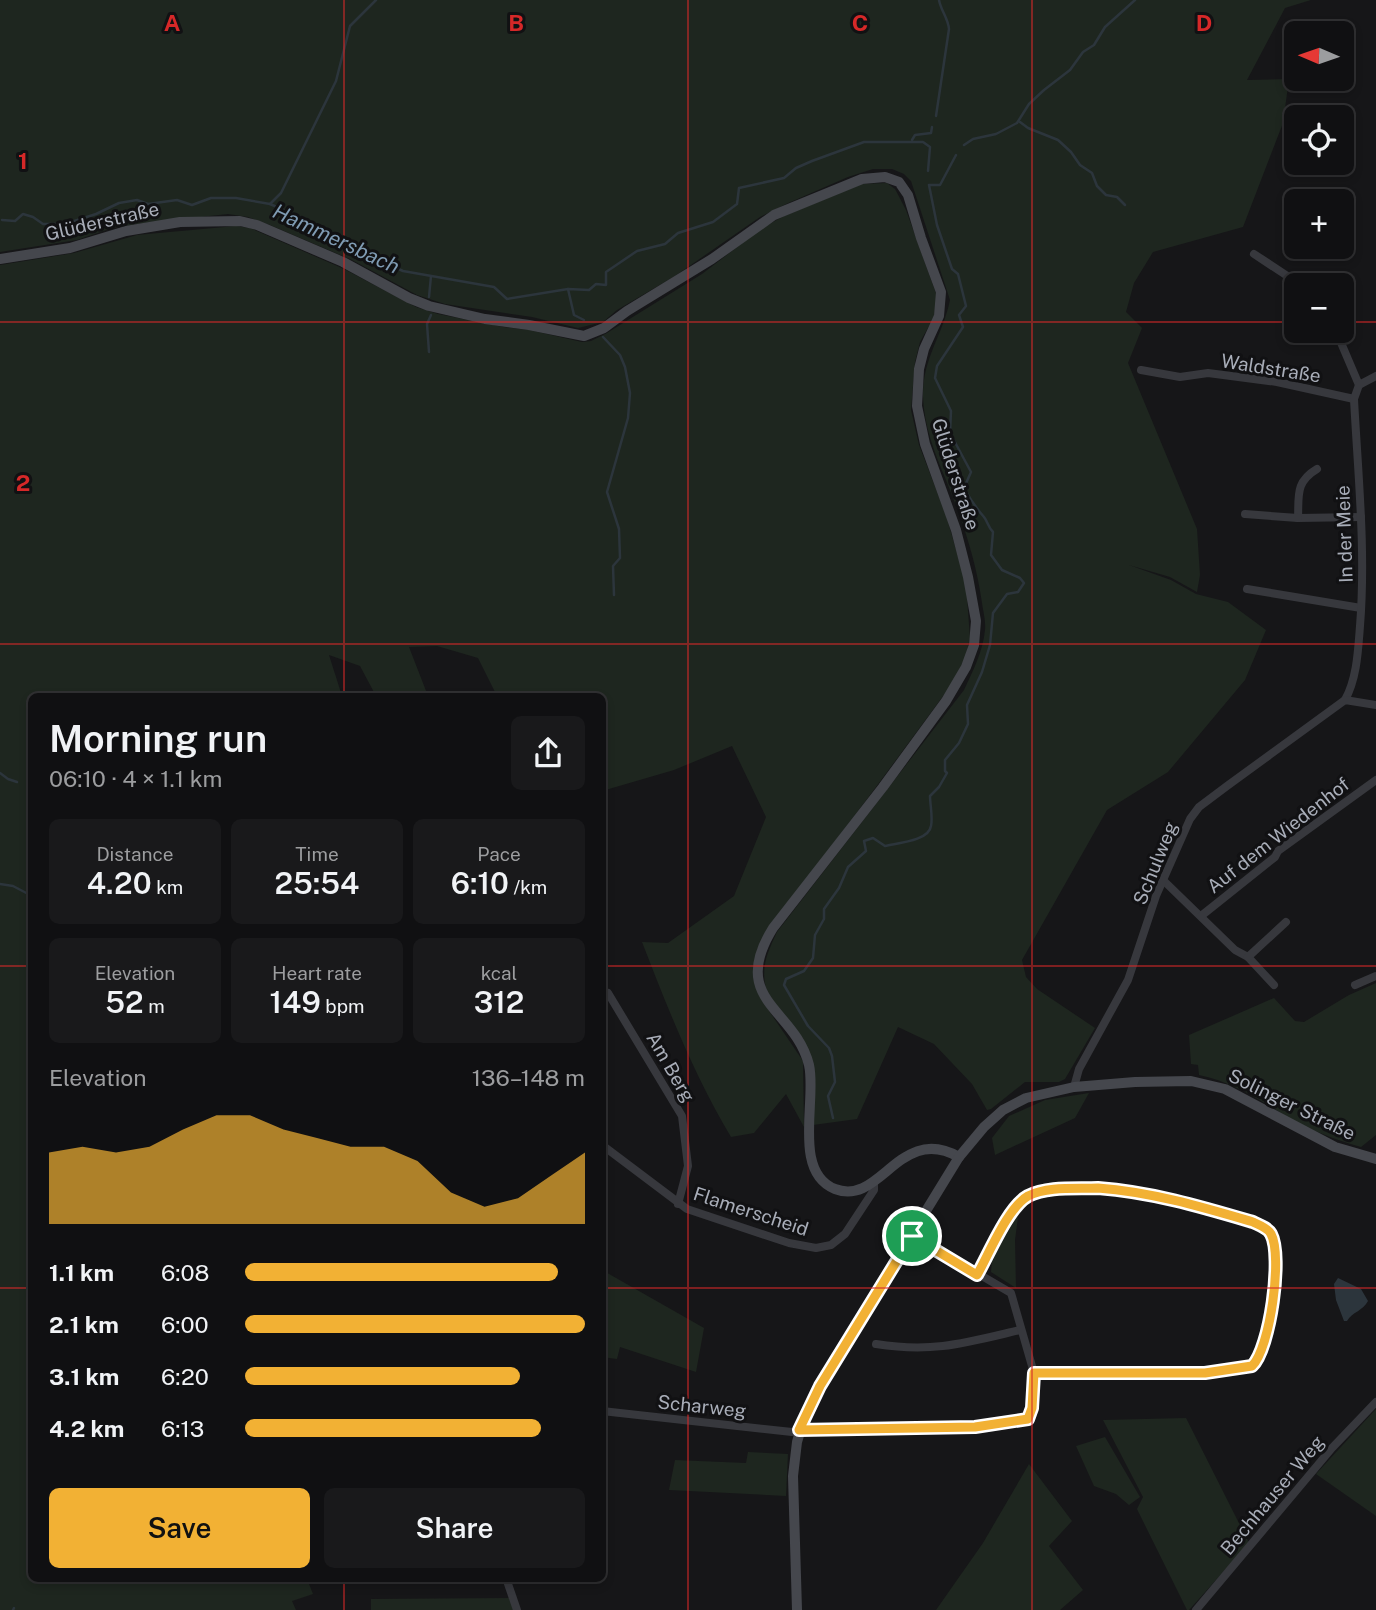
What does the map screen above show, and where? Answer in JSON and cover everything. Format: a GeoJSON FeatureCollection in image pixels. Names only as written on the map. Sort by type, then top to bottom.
{"type":"FeatureCollection","features":[{"type":"Feature","properties":{"kind":"main road","name":"Glüderstraße"},"geometry":{"type":"LineString","coordinates":[[0,259],[70,248],[126,231],[180,222],[240,221],[257,225],[342,262],[429,306],[485,319],[584,336],[604,328],[783,211],[862,179],[885,177],[899,182],[908,195],[942,292],[939,316],[921,359],[917,405],[925,444],[956,530],[968,577],[976,621],[974,645],[966,667],[946,701],[774,928],[762,950],[758,968],[764,997],[799,1043],[808,1061],[811,1079],[809,1141],[814,1167],[825,1182],[843,1191],[856,1190],[874,1181],[914,1152],[928,1147],[937,1147],[960,1157]]}},
{"type":"Feature","properties":{"kind":"main road","name":"Solinger Straße"},"geometry":{"type":"LineString","coordinates":[[797,1610],[793,1484],[799,1430],[820,1386],[960,1157],[1003,1110],[1026,1098],[1074,1087],[1191,1080],[1225,1089],[1316,1139],[1376,1159]]}},
{"type":"Feature","properties":{"kind":"street"},"geometry":{"type":"LineString","coordinates":[[1254,254],[1284,274]]}},
{"type":"Feature","properties":{"kind":"street"},"geometry":{"type":"LineString","coordinates":[[1341,343],[1359,385],[1376,376]]}},
{"type":"Feature","properties":{"kind":"street","name":"Waldstraße"},"geometry":{"type":"LineString","coordinates":[[1142,370],[1180,377],[1208,373],[1277,382],[1354,399]]}},
{"type":"Feature","properties":{"kind":"street","name":"In der Meie"},"geometry":{"type":"LineString","coordinates":[[1345,700],[1358,659],[1362,608],[1361,517],[1354,399],[1359,385]]}},
{"type":"Feature","properties":{"kind":"street"},"geometry":{"type":"LineString","coordinates":[[1298,518],[1300,486],[1304,476],[1317,469]]}},
{"type":"Feature","properties":{"kind":"street"},"geometry":{"type":"LineString","coordinates":[[1245,514],[1298,518],[1361,517]]}},
{"type":"Feature","properties":{"kind":"street"},"geometry":{"type":"LineString","coordinates":[[1247,589],[1362,608]]}},
{"type":"Feature","properties":{"kind":"street"},"geometry":{"type":"LineString","coordinates":[[1345,700],[1376,705]]}},
{"type":"Feature","properties":{"kind":"street","name":"Schulweg"},"geometry":{"type":"LineString","coordinates":[[1074,1087],[1079,1069],[1128,980],[1156,895],[1190,819],[1199,807],[1345,700]]}},
{"type":"Feature","properties":{"kind":"street","name":"Auf dem Wiedenhof"},"geometry":{"type":"LineString","coordinates":[[1201,916],[1275,857],[1278,851],[1376,780]]}},
{"type":"Feature","properties":{"kind":"street"},"geometry":{"type":"LineString","coordinates":[[1164,881],[1235,950],[1248,957],[1274,985]]}},
{"type":"Feature","properties":{"kind":"street"},"geometry":{"type":"LineString","coordinates":[[1248,957],[1286,922]]}},
{"type":"Feature","properties":{"kind":"street"},"geometry":{"type":"LineString","coordinates":[[1355,985],[1376,976]]}},
{"type":"Feature","properties":{"kind":"street","name":"Am Berg"},"geometry":{"type":"LineString","coordinates":[[608,993],[682,1116],[688,1166],[678,1204]]}},
{"type":"Feature","properties":{"kind":"street","name":"Flamerscheid"},"geometry":{"type":"LineString","coordinates":[[606,1148],[678,1204],[789,1242],[824,1247],[839,1241],[845,1234],[874,1190],[874,1181]]}},
{"type":"Feature","properties":{"kind":"street"},"geometry":{"type":"LineString","coordinates":[[977,1275],[1018,1203],[1037,1193],[1059,1189],[1130,1191],[1205,1208],[1264,1227],[1271,1234],[1274,1248],[1273,1300],[1264,1349],[1252,1366],[1194,1374],[1034,1373]]}},
{"type":"Feature","properties":{"kind":"street"},"geometry":{"type":"LineString","coordinates":[[799,1430],[975,1427],[1028,1419],[1032,1408],[1034,1373],[1020,1330],[1017,1306],[1011,1293],[912,1236]]}},
{"type":"Feature","properties":{"kind":"street"},"geometry":{"type":"LineString","coordinates":[[876,1344],[906,1348],[943,1348],[1020,1330]]}},
{"type":"Feature","properties":{"kind":"street","name":"Bechhauser Weg"},"geometry":{"type":"LineString","coordinates":[[1196,1610],[1332,1448],[1376,1402]]}},
{"type":"Feature","properties":{"kind":"street","name":"Scharweg"},"geometry":{"type":"LineString","coordinates":[[606,1411],[792,1432],[799,1430]]}},
{"type":"Feature","properties":{"kind":"street"},"geometry":{"type":"LineString","coordinates":[[507,1582],[517,1610]]}},
{"type":"Feature","properties":{"kind":"shaded area"},"geometry":{"type":"Polygon","coordinates":[[[0,0],[1311,0],[1285,8],[1247,80],[1284,79],[1284,91],[1287,91],[1283,123],[1243,227],[1153,252],[1134,283],[1126,312],[1142,328],[1128,363],[1197,529],[1200,575],[1197,592],[1170,577],[1129,565],[1171,580],[1196,594],[1228,602],[1266,630],[1245,680],[1168,772],[1107,810],[1022,960],[1026,977],[1037,989],[1095,1028],[1065,1079],[1059,1082],[1025,1082],[987,1110],[972,1084],[934,1044],[898,1027],[857,1119],[813,1125],[815,1079],[765,984],[766,961],[777,932],[964,690],[984,638],[985,620],[972,555],[925,419],[923,397],[926,371],[950,300],[911,181],[904,174],[892,169],[873,169],[786,204],[760,217],[675,276],[617,310],[603,322],[578,328],[532,317],[445,304],[417,295],[352,260],[270,225],[248,217],[228,214],[112,228],[77,240],[0,252],[0,0]]]}},
{"type":"Feature","properties":{"kind":"shaded area"},"geometry":{"type":"Polygon","coordinates":[[[887,183],[895,189],[906,210],[937,296],[934,317],[920,342],[915,362],[911,410],[919,445],[946,515],[966,584],[970,638],[965,659],[949,688],[765,934],[757,950],[763,1002],[803,1061],[804,1127],[786,1094],[754,1133],[731,1137],[693,1066],[642,942],[668,943],[734,896],[766,817],[732,746],[674,770],[606,790],[606,693],[496,693],[478,658],[437,646],[409,647],[427,693],[374,693],[360,666],[329,655],[341,693],[28,693],[28,1582],[308,1582],[313,1594],[292,1601],[296,1610],[0,1610],[0,265],[74,253],[137,235],[236,226],[250,228],[344,269],[416,307],[438,314],[582,342],[591,341],[607,333],[702,274],[762,228],[784,216],[862,184],[887,183]]]}},
{"type":"Feature","properties":{"kind":"shaded area"},"geometry":{"type":"Polygon","coordinates":[[[1376,983],[1376,1135],[1361,1147],[1315,1131],[1239,1089],[1199,1075],[1198,1065],[1191,1064],[1189,1035],[1274,998],[1295,1021],[1304,1022],[1349,995],[1376,983]]]}},
{"type":"Feature","properties":{"kind":"shaded area"},"geometry":{"type":"Polygon","coordinates":[[[1089,1093],[1075,1118],[995,1155],[992,1138],[1009,1116],[1045,1100],[1089,1093]]]}},
{"type":"Feature","properties":{"kind":"shaded area"},"geometry":{"type":"Polygon","coordinates":[[[1018,1217],[1015,1240],[1016,1288],[991,1272],[992,1260],[1018,1217]]]}},
{"type":"Feature","properties":{"kind":"shaded area"},"geometry":{"type":"Polygon","coordinates":[[[606,1272],[704,1328],[696,1372],[620,1347],[617,1359],[606,1358],[606,1272]]]}},
{"type":"Feature","properties":{"kind":"shaded area"},"geometry":{"type":"Polygon","coordinates":[[[1338,1278],[1361,1289],[1368,1301],[1347,1321],[1344,1321],[1336,1300],[1334,1284],[1338,1278]]]}},
{"type":"Feature","properties":{"kind":"shaded area"},"geometry":{"type":"Polygon","coordinates":[[[1376,1409],[1376,1516],[1316,1474],[1376,1409]]]}},
{"type":"Feature","properties":{"kind":"shaded area"},"geometry":{"type":"Polygon","coordinates":[[[1186,1418],[1249,1543],[1189,1610],[1137,1509],[1143,1497],[1103,1420],[1186,1418]]]}},
{"type":"Feature","properties":{"kind":"shaded area"},"geometry":{"type":"Polygon","coordinates":[[[1105,1437],[1140,1497],[1129,1505],[1116,1494],[1094,1486],[1076,1446],[1105,1437]]]}},
{"type":"Feature","properties":{"kind":"shaded area"},"geometry":{"type":"Polygon","coordinates":[[[748,1452],[788,1454],[786,1496],[669,1490],[675,1460],[746,1463],[748,1452]]]}},
{"type":"Feature","properties":{"kind":"shaded area"},"geometry":{"type":"Polygon","coordinates":[[[1029,1464],[1072,1521],[1049,1546],[1083,1590],[1060,1610],[936,1610],[983,1543],[1029,1464]]]}},
{"type":"Feature","properties":{"kind":"shaded area"},"geometry":{"type":"Polygon","coordinates":[[[509,1598],[514,1610],[371,1610],[371,1599],[509,1598]]]}},
{"type":"Feature","properties":{"kind":"waterway"},"geometry":{"type":"LineString","coordinates":[[270,204],[281,193],[336,81],[350,26],[376,0]]}},
{"type":"Feature","properties":{"kind":"waterway"},"geometry":{"type":"LineString","coordinates":[[936,116],[949,29],[939,0]]}},
{"type":"Feature","properties":{"kind":"waterway"},"geometry":{"type":"LineString","coordinates":[[964,145],[973,139],[996,134],[1017,123],[1029,104],[1070,70],[1083,52],[1094,45],[1105,27],[1135,0]]}},
{"type":"Feature","properties":{"kind":"waterway"},"geometry":{"type":"LineString","coordinates":[[1020,122],[1058,140],[1080,165],[1092,173],[1097,186],[1106,195],[1117,197],[1125,205]]}},
{"type":"Feature","properties":{"kind":"waterway"},"geometry":{"type":"LineString","coordinates":[[912,140],[915,135],[931,133],[932,127]]}},
{"type":"Feature","properties":{"kind":"waterway","name":"Hammersbach"},"geometry":{"type":"LineString","coordinates":[[2,220],[15,221],[23,214],[43,224],[65,224],[119,203],[137,200],[148,204],[177,200],[192,205],[211,198],[236,198],[270,204],[293,214],[315,224],[325,238],[367,250],[372,257],[403,271],[494,287],[507,299],[568,289],[589,290],[596,284],[606,285],[606,272],[637,251],[665,244],[678,233],[713,222],[737,204],[739,188],[784,178],[796,168],[864,142],[923,142],[930,147],[928,171]]}},
{"type":"Feature","properties":{"kind":"waterway","name":"Hammersbach"},"geometry":{"type":"LineString","coordinates":[[833,1118],[828,1096],[835,1082],[832,1056],[829,1048],[808,1026],[784,985],[786,979],[804,971],[813,958],[815,935],[824,919],[824,909],[839,888],[848,867],[866,851],[864,841],[873,838],[885,846],[919,838],[929,831],[932,819],[930,796],[947,773],[945,760],[959,743],[968,724],[967,705],[982,672],[990,645],[993,613],[1007,594],[1018,592],[1024,583],[1020,578],[1002,570],[991,555],[993,532],[964,488],[971,472],[950,433],[951,411],[935,378],[937,366],[963,327],[959,315],[966,306],[958,274],[952,269],[937,225],[929,185],[940,185],[956,155]]}},
{"type":"Feature","properties":{"kind":"waterway"},"geometry":{"type":"LineString","coordinates":[[429,297],[431,276]]}},
{"type":"Feature","properties":{"kind":"waterway"},"geometry":{"type":"LineString","coordinates":[[568,289],[574,315],[584,320]]}},
{"type":"Feature","properties":{"kind":"waterway"},"geometry":{"type":"LineString","coordinates":[[429,352],[427,324],[431,315]]}},
{"type":"Feature","properties":{"kind":"waterway"},"geometry":{"type":"LineString","coordinates":[[603,337],[620,355],[630,393],[628,418],[607,492],[619,529],[620,558],[613,566],[614,595]]}},
{"type":"Feature","properties":{"kind":"waterway"},"geometry":{"type":"LineString","coordinates":[[0,773],[17,782]]}},
{"type":"Feature","properties":{"kind":"waterway"},"geometry":{"type":"LineString","coordinates":[[0,884],[13,886],[28,894]]}},
{"type":"Feature","properties":{"kind":"route"},"geometry":{"type":"LineString","coordinates":[[1098,1188],[1130,1191],[1253,1222],[1271,1234],[1274,1248],[1273,1300],[1264,1349],[1252,1366],[1205,1373],[1034,1373],[1032,1408],[1028,1419],[975,1427],[799,1430],[842,1348],[912,1236],[977,1275],[1018,1203],[1037,1193],[1098,1188]]}}]}
